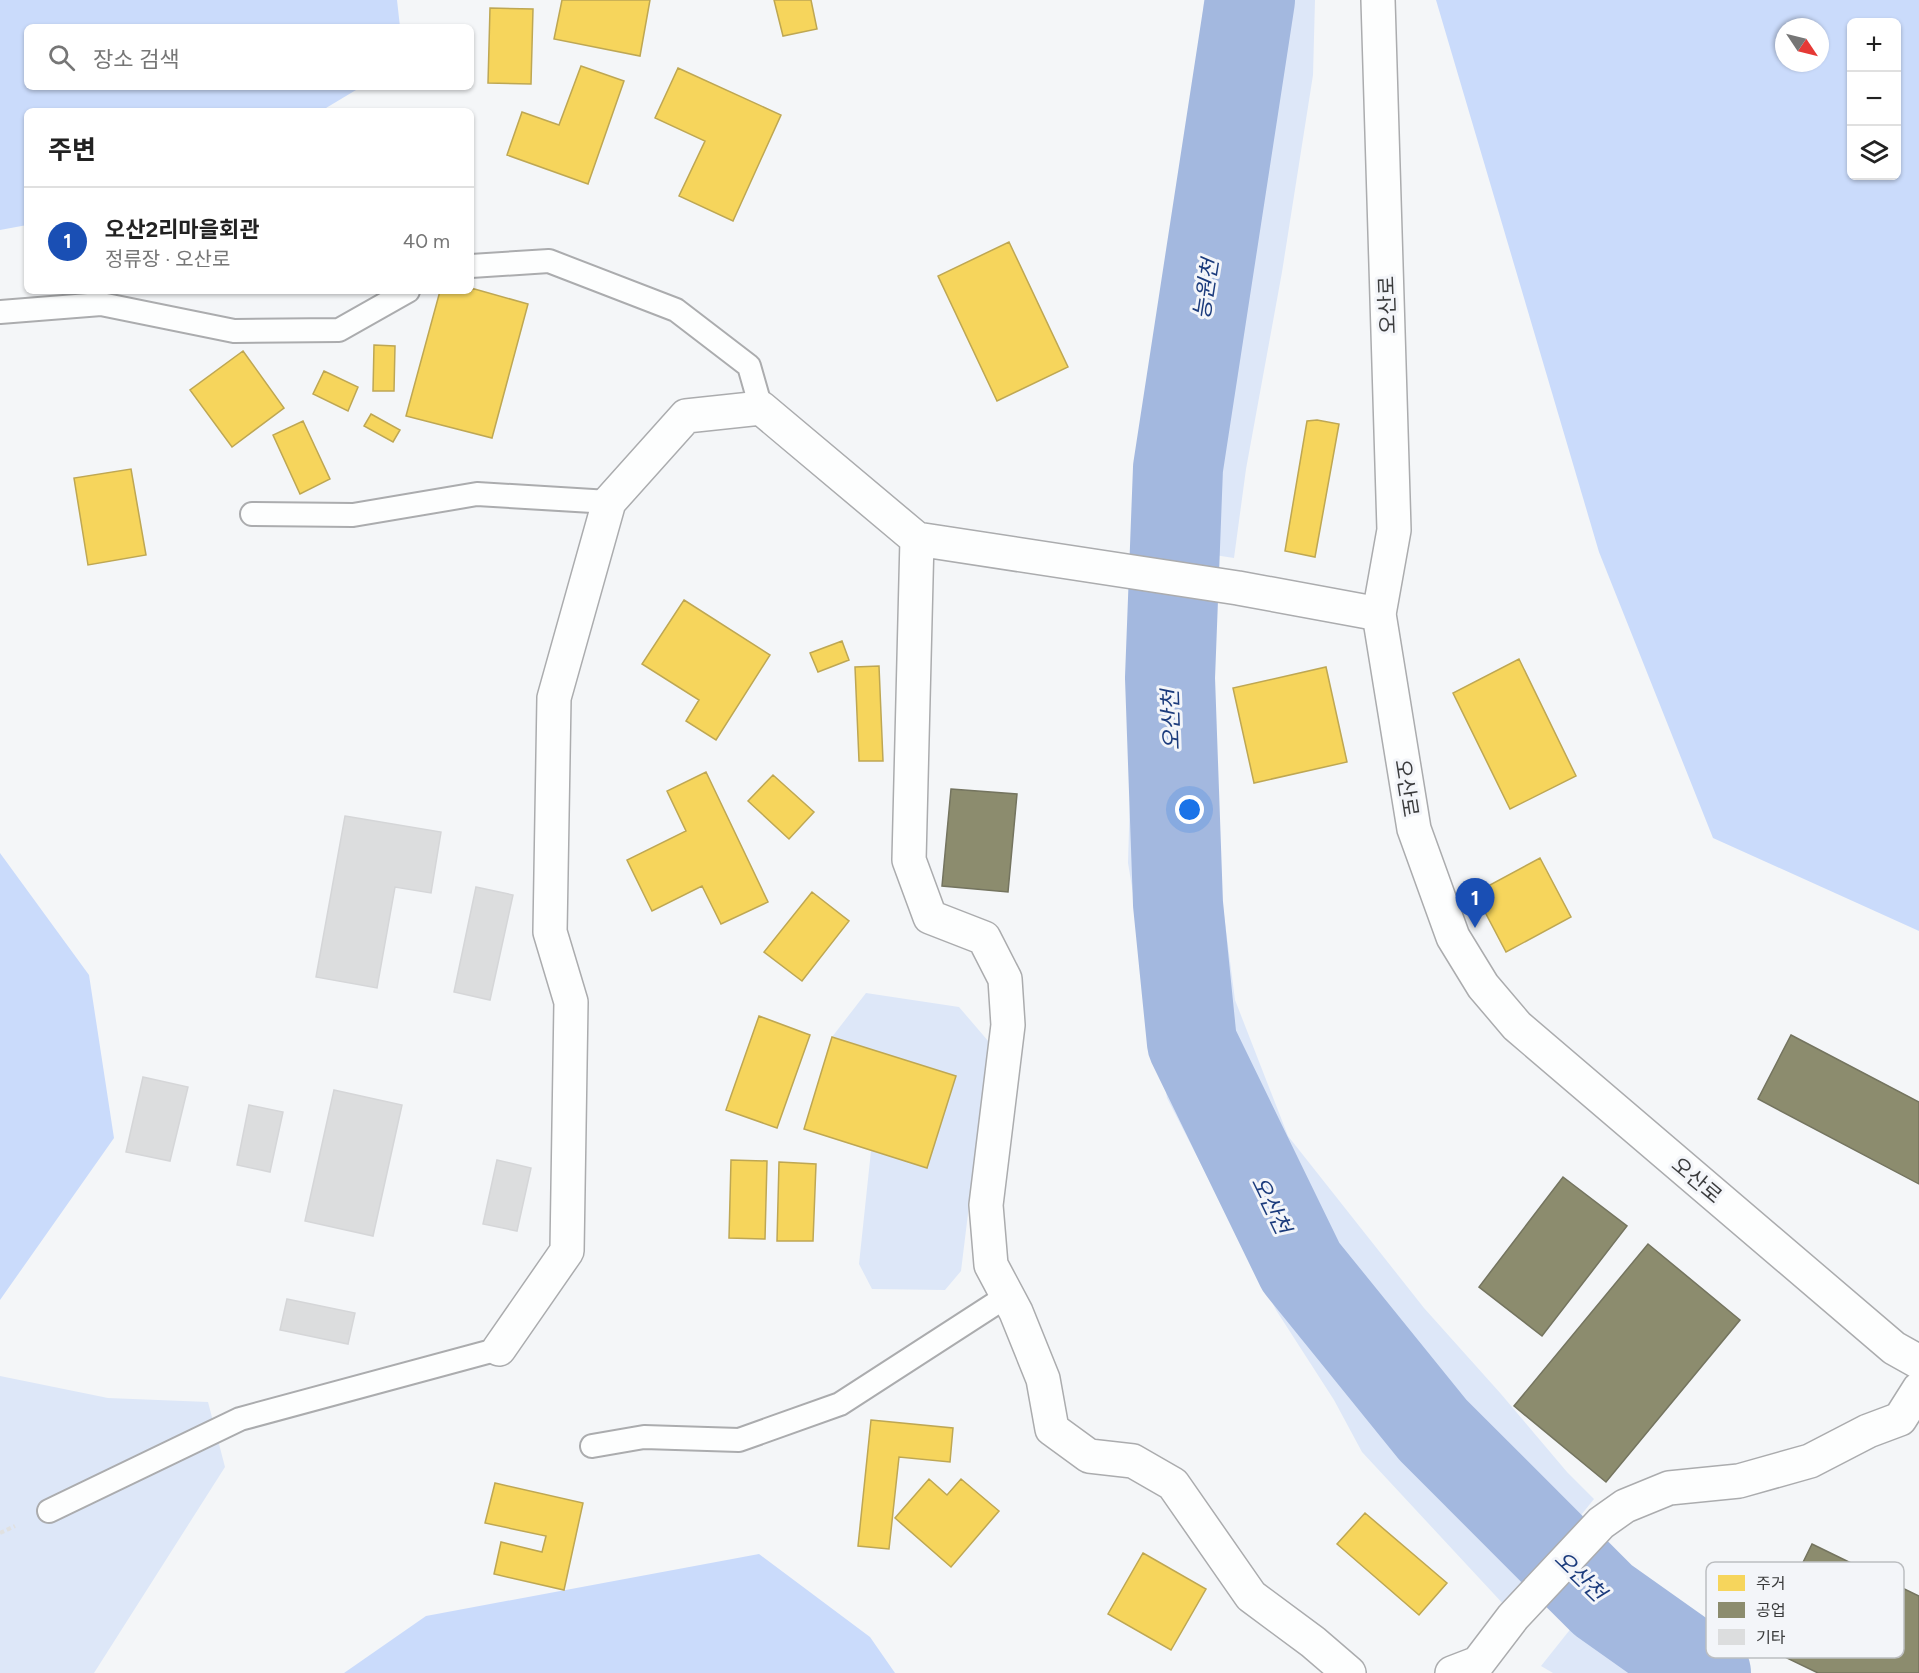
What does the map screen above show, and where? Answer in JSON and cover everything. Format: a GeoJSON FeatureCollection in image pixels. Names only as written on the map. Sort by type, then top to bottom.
{"type":"FeatureCollection","features":[{"type":"Feature","properties":{"kind":"street","name":"오산로"},"geometry":{"type":"LineString","coordinates":[[1378,0],[1394,530],[1379,615],[1414,829],[1453,937],[1483,986],[1517,1026],[1894,1348],[1919,1362]]}},
{"type":"Feature","properties":{"kind":"street"},"geometry":{"type":"LineString","coordinates":[[499,1349],[567,1251],[572,1002],[550,932],[554,698],[609,502],[686,416],[761,408],[917,539],[1238,588],[1379,615]]}},
{"type":"Feature","properties":{"kind":"street"},"geometry":{"type":"LineString","coordinates":[[917,539],[909,860],[930,917],[984,938],[1005,979],[1008,1025],[986,1205],[991,1265],[1043,1379],[1052,1429],[1089,1456],[1134,1461],[1173,1484],[1251,1596],[1313,1642],[1348,1673]]}},
{"type":"Feature","properties":{"kind":"street"},"geometry":{"type":"LineString","coordinates":[[1471,1670],[1513,1617],[1601,1523],[1625,1506],[1669,1488],[1739,1481],[1810,1461],[1868,1431],[1900,1419],[1919,1389]]}},
{"type":"Feature","properties":{"kind":"lane"},"geometry":{"type":"LineString","coordinates":[[474,266],[549,261],[676,310],[749,366],[761,408]]}},
{"type":"Feature","properties":{"kind":"lane"},"geometry":{"type":"LineString","coordinates":[[0,312],[101,304],[234,331],[339,330],[403,294]]}},
{"type":"Feature","properties":{"kind":"lane"},"geometry":{"type":"LineString","coordinates":[[252,514],[353,515],[477,495],[609,502]]}},
{"type":"Feature","properties":{"kind":"lane"},"geometry":{"type":"LineString","coordinates":[[592,1446],[644,1437],[739,1440],[840,1404],[1007,1296]]}},
{"type":"Feature","properties":{"kind":"lane"},"geometry":{"type":"LineString","coordinates":[[49,1511],[240,1419],[499,1349]]}},
{"type":"Feature","properties":{"kind":"shaded area"},"geometry":{"type":"Polygon","coordinates":[[[0,0],[397,0],[400,24],[24,24],[24,90],[356,90],[326,108],[24,108],[24,226],[0,230],[0,0]]]}},
{"type":"Feature","properties":{"kind":"shaded area"},"geometry":{"type":"Polygon","coordinates":[[[1204,0],[1246,0],[1175,470],[1171,546],[1153,546],[1151,484],[1172,342],[1204,0]]]}},
{"type":"Feature","properties":{"kind":"shaded area"},"geometry":{"type":"Polygon","coordinates":[[[1258,0],[1315,0],[1313,75],[1282,272],[1246,469],[1234,558],[1182,550],[1185,495],[1258,0]]]}},
{"type":"Feature","properties":{"kind":"shaded area"},"geometry":{"type":"Polygon","coordinates":[[[1436,0],[1919,0],[1919,931],[1713,838],[1599,552],[1436,0]]]}},
{"type":"Feature","properties":{"kind":"shaded area"},"geometry":{"type":"Polygon","coordinates":[[[1136,597],[1166,599],[1163,669],[1186,1042],[1297,1270],[1429,1437],[1549,1561],[1506,1607],[1362,1452],[1334,1400],[1276,1310],[1167,1098],[1128,863],[1136,597]]]}},
{"type":"Feature","properties":{"kind":"shaded area"},"geometry":{"type":"Polygon","coordinates":[[[1180,602],[1209,606],[1204,759],[1235,1000],[1288,1136],[1424,1308],[1567,1472],[1594,1499],[1557,1545],[1437,1424],[1308,1265],[1197,1040],[1180,602]]]}},
{"type":"Feature","properties":{"kind":"shaded area"},"geometry":{"type":"Polygon","coordinates":[[[0,853],[89,975],[114,1138],[0,1300],[0,853]]]}},
{"type":"Feature","properties":{"kind":"shaded area"},"geometry":{"type":"Polygon","coordinates":[[[866,993],[959,1007],[989,1042],[961,1271],[945,1290],[872,1289],[859,1264],[871,1151],[804,1129],[832,1037],[866,993]]]}},
{"type":"Feature","properties":{"kind":"shaded area"},"geometry":{"type":"Polygon","coordinates":[[[0,1376],[108,1398],[208,1402],[225,1467],[94,1673],[0,1673],[0,1376]]]}},
{"type":"Feature","properties":{"kind":"shaded area"},"geometry":{"type":"Polygon","coordinates":[[[759,1554],[870,1637],[895,1673],[344,1673],[426,1616],[759,1554]]]}},
{"type":"Feature","properties":{"kind":"shaded area"},"geometry":{"type":"Polygon","coordinates":[[[1617,1569],[1678,1627],[1706,1646],[1706,1658],[1724,1658],[1746,1673],[1719,1673],[1604,1590],[1617,1569]]]}},
{"type":"Feature","properties":{"kind":"shaded area"},"geometry":{"type":"Polygon","coordinates":[[[1592,1602],[1678,1673],[1553,1673],[1541,1666],[1592,1602]]]}},
{"type":"Feature","properties":{"kind":"building: 주거"},"geometry":{"type":"Polygon","coordinates":[[[562,0],[650,0],[640,56],[554,39],[562,0]]]}},
{"type":"Feature","properties":{"kind":"building: 주거"},"geometry":{"type":"Polygon","coordinates":[[[774,0],[811,0],[817,29],[783,36],[774,0]]]}},
{"type":"Feature","properties":{"kind":"building: 주거"},"geometry":{"type":"Polygon","coordinates":[[[490,8],[533,9],[531,84],[488,83],[490,8]]]}},
{"type":"Feature","properties":{"kind":"building: 주거"},"geometry":{"type":"Polygon","coordinates":[[[581,66],[624,81],[588,184],[507,155],[522,112],[559,125],[581,66]]]}},
{"type":"Feature","properties":{"kind":"building: 주거"},"geometry":{"type":"Polygon","coordinates":[[[678,68],[781,115],[733,221],[679,196],[705,141],[655,118],[678,68]]]}},
{"type":"Feature","properties":{"kind":"building: 주거"},"geometry":{"type":"Polygon","coordinates":[[[1009,242],[1068,367],[997,401],[938,276],[1009,242]]]}},
{"type":"Feature","properties":{"kind":"building: 주거"},"geometry":{"type":"Polygon","coordinates":[[[474,289],[528,304],[492,438],[406,416],[439,294],[474,294],[474,289]]]}},
{"type":"Feature","properties":{"kind":"building: 주거"},"geometry":{"type":"Polygon","coordinates":[[[374,345],[395,346],[394,391],[373,391],[374,345]]]}},
{"type":"Feature","properties":{"kind":"building: 주거"},"geometry":{"type":"Polygon","coordinates":[[[243,351],[284,408],[232,447],[190,390],[243,351]]]}},
{"type":"Feature","properties":{"kind":"building: 주거"},"geometry":{"type":"Polygon","coordinates":[[[324,371],[358,387],[348,411],[313,394],[324,371]]]}},
{"type":"Feature","properties":{"kind":"building: 주거"},"geometry":{"type":"Polygon","coordinates":[[[371,414],[400,430],[393,442],[364,426],[371,414]]]}},
{"type":"Feature","properties":{"kind":"building: 주거"},"geometry":{"type":"Polygon","coordinates":[[[1317,420],[1339,424],[1315,557],[1285,551],[1307,421],[1317,420]]]}},
{"type":"Feature","properties":{"kind":"building: 주거"},"geometry":{"type":"Polygon","coordinates":[[[303,421],[330,479],[300,494],[273,435],[303,421]]]}},
{"type":"Feature","properties":{"kind":"building: 주거"},"geometry":{"type":"Polygon","coordinates":[[[131,469],[146,555],[88,565],[74,478],[131,469]]]}},
{"type":"Feature","properties":{"kind":"building: 주거"},"geometry":{"type":"Polygon","coordinates":[[[684,600],[770,655],[716,740],[686,721],[699,700],[642,664],[684,600]]]}},
{"type":"Feature","properties":{"kind":"building: 주거"},"geometry":{"type":"Polygon","coordinates":[[[842,641],[849,660],[818,672],[810,653],[842,641]]]}},
{"type":"Feature","properties":{"kind":"building: 주거"},"geometry":{"type":"Polygon","coordinates":[[[1519,659],[1576,776],[1510,809],[1453,693],[1519,659]]]}},
{"type":"Feature","properties":{"kind":"building: 주거"},"geometry":{"type":"Polygon","coordinates":[[[879,666],[883,761],[859,761],[855,667],[879,666]]]}},
{"type":"Feature","properties":{"kind":"building: 주거"},"geometry":{"type":"Polygon","coordinates":[[[1326,667],[1347,762],[1254,783],[1233,688],[1326,667]]]}},
{"type":"Feature","properties":{"kind":"building: 주거"},"geometry":{"type":"Polygon","coordinates":[[[706,772],[768,902],[721,924],[702,886],[652,911],[627,860],[686,831],[667,791],[706,772]]]}},
{"type":"Feature","properties":{"kind":"building: 주거"},"geometry":{"type":"Polygon","coordinates":[[[773,775],[814,812],[789,839],[748,801],[773,775]]]}},
{"type":"Feature","properties":{"kind":"building: 주거"},"geometry":{"type":"Polygon","coordinates":[[[1540,858],[1571,917],[1506,952],[1475,893],[1540,858]]]}},
{"type":"Feature","properties":{"kind":"building: 주거"},"geometry":{"type":"Polygon","coordinates":[[[812,892],[849,921],[802,981],[764,952],[812,892]]]}},
{"type":"Feature","properties":{"kind":"building: 주거"},"geometry":{"type":"Polygon","coordinates":[[[759,1016],[810,1035],[777,1128],[726,1110],[759,1016]]]}},
{"type":"Feature","properties":{"kind":"building: 주거"},"geometry":{"type":"Polygon","coordinates":[[[832,1037],[956,1076],[927,1168],[804,1129],[832,1037]]]}},
{"type":"Feature","properties":{"kind":"building: 주거"},"geometry":{"type":"Polygon","coordinates":[[[731,1160],[767,1161],[765,1239],[729,1238],[731,1160]]]}},
{"type":"Feature","properties":{"kind":"building: 주거"},"geometry":{"type":"Polygon","coordinates":[[[779,1162],[816,1164],[813,1241],[777,1241],[779,1162]]]}},
{"type":"Feature","properties":{"kind":"building: 주거"},"geometry":{"type":"Polygon","coordinates":[[[871,1420],[953,1428],[950,1462],[899,1457],[889,1549],[858,1546],[871,1420]]]}},
{"type":"Feature","properties":{"kind":"building: 주거"},"geometry":{"type":"Polygon","coordinates":[[[929,1479],[947,1495],[961,1479],[999,1511],[951,1567],[895,1518],[929,1479]]]}},
{"type":"Feature","properties":{"kind":"building: 주거"},"geometry":{"type":"Polygon","coordinates":[[[495,1483],[583,1503],[564,1590],[494,1574],[501,1542],[542,1552],[546,1536],[485,1523],[495,1483]]]}},
{"type":"Feature","properties":{"kind":"building: 주거"},"geometry":{"type":"Polygon","coordinates":[[[1365,1513],[1447,1583],[1419,1615],[1337,1544],[1365,1513]]]}},
{"type":"Feature","properties":{"kind":"building: 주거"},"geometry":{"type":"Polygon","coordinates":[[[1143,1553],[1206,1589],[1171,1650],[1108,1614],[1143,1553]]]}},
{"type":"Feature","properties":{"kind":"building: 공업"},"geometry":{"type":"Polygon","coordinates":[[[951,789],[1017,794],[1008,892],[942,886],[951,789]]]}},
{"type":"Feature","properties":{"kind":"building: 공업"},"geometry":{"type":"Polygon","coordinates":[[[1791,1035],[1919,1102],[1919,1184],[1758,1099],[1791,1035]]]}},
{"type":"Feature","properties":{"kind":"building: 공업"},"geometry":{"type":"Polygon","coordinates":[[[1563,1177],[1627,1226],[1542,1336],[1479,1287],[1563,1177]]]}},
{"type":"Feature","properties":{"kind":"building: 공업"},"geometry":{"type":"Polygon","coordinates":[[[1648,1244],[1740,1320],[1606,1482],[1514,1406],[1648,1244]]]}},
{"type":"Feature","properties":{"kind":"building: 공업"},"geometry":{"type":"Polygon","coordinates":[[[1812,1544],[1849,1562],[1803,1562],[1812,1544]]]}},
{"type":"Feature","properties":{"kind":"building: 공업"},"geometry":{"type":"Polygon","coordinates":[[[1904,1589],[1919,1596],[1919,1673],[1818,1673],[1787,1658],[1904,1658],[1904,1589]]]}},
{"type":"Feature","properties":{"kind":"building: 기타"},"geometry":{"type":"Polygon","coordinates":[[[345,816],[441,832],[431,893],[395,887],[377,988],[316,977],[345,816]]]}},
{"type":"Feature","properties":{"kind":"building: 기타"},"geometry":{"type":"Polygon","coordinates":[[[476,887],[513,895],[490,1000],[454,992],[476,887]]]}},
{"type":"Feature","properties":{"kind":"building: 기타"},"geometry":{"type":"Polygon","coordinates":[[[143,1077],[188,1087],[170,1161],[126,1152],[143,1077]]]}},
{"type":"Feature","properties":{"kind":"building: 기타"},"geometry":{"type":"Polygon","coordinates":[[[334,1090],[402,1105],[373,1236],[305,1221],[334,1090]]]}},
{"type":"Feature","properties":{"kind":"building: 기타"},"geometry":{"type":"Polygon","coordinates":[[[249,1105],[283,1112],[270,1172],[237,1165],[249,1105]]]}},
{"type":"Feature","properties":{"kind":"building: 기타"},"geometry":{"type":"Polygon","coordinates":[[[497,1160],[531,1168],[517,1231],[483,1224],[497,1160]]]}},
{"type":"Feature","properties":{"kind":"building: 기타"},"geometry":{"type":"Polygon","coordinates":[[[287,1299],[355,1313],[348,1344],[280,1330],[287,1299]]]}},
{"type":"Feature","properties":{"kind":"waterway","name":"오산천"},"geometry":{"type":"LineString","coordinates":[[1250,0],[1178,468],[1170,678],[1178,904],[1192,1043],[1301,1267],[1433,1430],[1603,1600],[1706,1673]]}},
{"type":"Feature","properties":{"kind":"place","name":"오산2리마을회관"},"geometry":{"type":"Point","coordinates":[1475,928]}},
{"type":"Feature","properties":{"kind":"water label","name":"능원천"},"geometry":{"type":"Point","coordinates":[1206,289]}}]}
